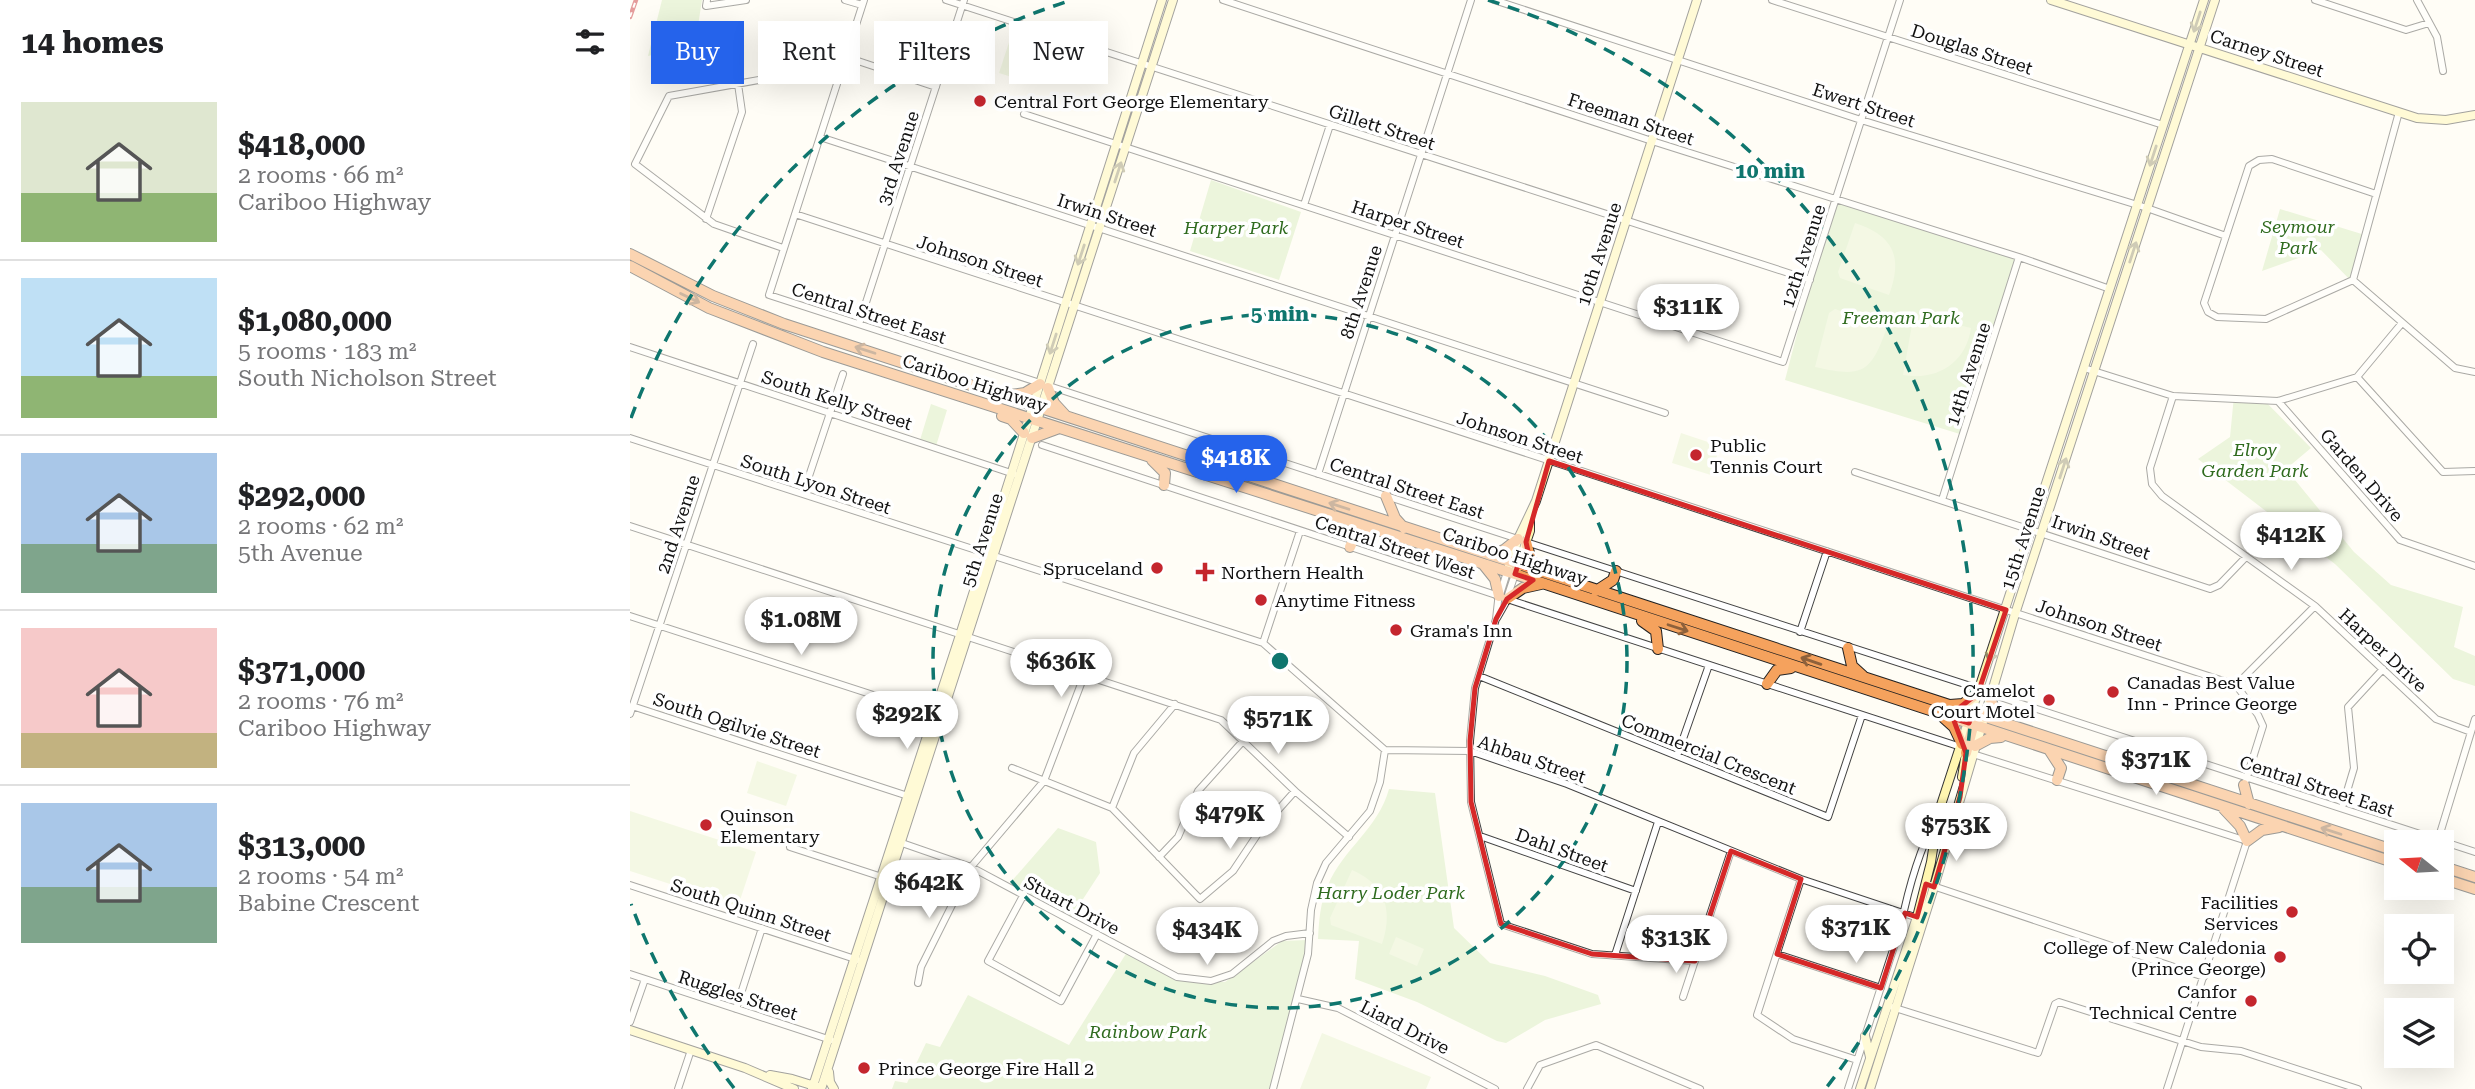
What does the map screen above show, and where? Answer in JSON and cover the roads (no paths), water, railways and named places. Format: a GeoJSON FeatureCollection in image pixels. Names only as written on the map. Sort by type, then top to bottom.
{"type":"FeatureCollection","features":[{"type":"Feature","properties":{"kind":"highway","name":"Cariboo Highway"},"geometry":{"type":"LineString","coordinates":[[630,254],[686,284],[744,309],[1000,394],[1059,428],[1374,529],[1485,559]]}},
{"type":"Feature","properties":{"kind":"highway","name":"Cariboo Highway"},"geometry":{"type":"LineString","coordinates":[[630,266],[667,287],[740,321],[823,352],[912,381],[1036,414],[1067,417],[1404,528],[1513,569],[1867,680],[1976,721],[2384,847]]}},
{"type":"Feature","properties":{"kind":"highway"},"geometry":{"type":"LineString","coordinates":[[912,381],[1012,419],[1028,435],[1059,428]]}},
{"type":"Feature","properties":{"kind":"highway"},"geometry":{"type":"LineString","coordinates":[[1000,394],[1026,393],[1044,385],[1054,403],[1067,417]]}},
{"type":"Feature","properties":{"kind":"highway"},"geometry":{"type":"LineString","coordinates":[[1036,414],[1140,449],[1172,451]]}},
{"type":"Feature","properties":{"kind":"highway"},"geometry":{"type":"LineString","coordinates":[[1224,468],[1237,467],[1246,462],[1253,453]]}},
{"type":"Feature","properties":{"kind":"highway"},"geometry":{"type":"LineString","coordinates":[[1144,455],[1163,470],[1166,476],[1164,485]]}},
{"type":"Feature","properties":{"kind":"highway"},"geometry":{"type":"LineString","coordinates":[[1386,496],[1395,518],[1404,528]]}},
{"type":"Feature","properties":{"kind":"highway"},"geometry":{"type":"LineString","coordinates":[[1350,547],[1356,535],[1374,529]]}},
{"type":"Feature","properties":{"kind":"highway"},"geometry":{"type":"LineString","coordinates":[[1522,541],[1531,560],[1545,579],[1503,597],[1485,559],[1522,541]]}},
{"type":"Feature","properties":{"kind":"highway"},"geometry":{"type":"LineString","coordinates":[[1595,591],[1614,576]]}},
{"type":"Feature","properties":{"kind":"highway"},"geometry":{"type":"LineString","coordinates":[[1614,576],[1621,604],[1653,627],[1659,643],[1658,649]]}},
{"type":"Feature","properties":{"kind":"highway","name":"Cariboo Highway"},"geometry":{"type":"LineString","coordinates":[[1545,579],[1595,591],[1621,604],[1804,670],[1941,709]]}},
{"type":"Feature","properties":{"kind":"highway"},"geometry":{"type":"LineString","coordinates":[[1848,648],[1853,666],[1867,680]]}},
{"type":"Feature","properties":{"kind":"highway"},"geometry":{"type":"LineString","coordinates":[[1767,684],[1780,668],[1804,670]]}},
{"type":"Feature","properties":{"kind":"highway"},"geometry":{"type":"LineString","coordinates":[[1967,749],[1941,709],[1963,704],[1979,691]]}},
{"type":"Feature","properties":{"kind":"highway"},"geometry":{"type":"LineString","coordinates":[[1990,696],[1992,707],[2013,733]]}},
{"type":"Feature","properties":{"kind":"highway"},"geometry":{"type":"LineString","coordinates":[[1967,749],[1976,721]]}},
{"type":"Feature","properties":{"kind":"highway","name":"Cariboo Highway"},"geometry":{"type":"LineString","coordinates":[[2013,733],[2080,760],[2384,859]]}},
{"type":"Feature","properties":{"kind":"highway"},"geometry":{"type":"LineString","coordinates":[[1967,749],[1990,738],[2013,733]]}},
{"type":"Feature","properties":{"kind":"highway"},"geometry":{"type":"LineString","coordinates":[[2048,749],[2056,757],[2059,774],[2080,760]]}},
{"type":"Feature","properties":{"kind":"highway"},"geometry":{"type":"LineString","coordinates":[[2230,798],[2246,782]]}},
{"type":"Feature","properties":{"kind":"highway"},"geometry":{"type":"LineString","coordinates":[[2246,782],[2249,804]]}},
{"type":"Feature","properties":{"kind":"highway"},"geometry":{"type":"LineString","coordinates":[[2216,804],[2234,818],[2247,841]]}},
{"type":"Feature","properties":{"kind":"highway"},"geometry":{"type":"LineString","coordinates":[[2247,841],[2250,825],[2256,817],[2271,811]]}},
{"type":"Feature","properties":{"kind":"highway"},"geometry":{"type":"LineString","coordinates":[[2247,841],[2262,830],[2287,827]]}},
{"type":"Feature","properties":{"kind":"highway"},"geometry":{"type":"LineString","coordinates":[[2454,870],[2475,877]]}},
{"type":"Feature","properties":{"kind":"highway"},"geometry":{"type":"LineString","coordinates":[[2454,882],[2475,889]]}},
{"type":"Feature","properties":{"kind":"main road","name":"5th Avenue"},"geometry":{"type":"LineString","coordinates":[[1070,305],[1090,225],[1162,0]]}},
{"type":"Feature","properties":{"kind":"main road","name":"5th Avenue"},"geometry":{"type":"LineString","coordinates":[[818,1088],[1070,305],[1100,228],[1173,0]]}},
{"type":"Feature","properties":{"kind":"main road","name":"10th Avenue"},"geometry":{"type":"LineString","coordinates":[[1513,569],[1697,0]]}},
{"type":"Feature","properties":{"kind":"main road","name":"Carney Street"},"geometry":{"type":"LineString","coordinates":[[2051,0],[2417,118],[2446,120],[2475,116]]}},
{"type":"Feature","properties":{"kind":"main road","name":"15th Avenue"},"geometry":{"type":"LineString","coordinates":[[1976,721],[1979,691],[2204,0]]}},
{"type":"Feature","properties":{"kind":"main road","name":"15th Avenue"},"geometry":{"type":"LineString","coordinates":[[1976,721],[1990,696],[2215,0]]}},
{"type":"Feature","properties":{"kind":"main road"},"geometry":{"type":"LineString","coordinates":[[1870,1089],[1892,1007],[1960,797],[1967,749]]}},
{"type":"Feature","properties":{"kind":"main road"},"geometry":{"type":"LineString","coordinates":[[1930,885],[1939,811],[1967,749]]}},
{"type":"Feature","properties":{"kind":"main road"},"geometry":{"type":"LineString","coordinates":[[1860,1089],[1892,1007]]}},
{"type":"Feature","properties":{"kind":"main road"},"geometry":{"type":"LineString","coordinates":[[630,1030],[793,1086],[818,1088]]}},
{"type":"Feature","properties":{"kind":"main road"},"geometry":{"type":"LineString","coordinates":[[1865,1036],[1870,1059]]}},
{"type":"Feature","properties":{"kind":"main road"},"geometry":{"type":"LineString","coordinates":[[793,1086],[825,1063],[834,1089]]}},
{"type":"Feature","properties":{"kind":"street"},"geometry":{"type":"LineString","coordinates":[[706,3],[746,0]]}},
{"type":"Feature","properties":{"kind":"street"},"geometry":{"type":"LineString","coordinates":[[845,0],[863,3],[857,21]]}},
{"type":"Feature","properties":{"kind":"street","name":"Gillett Street"},"geometry":{"type":"LineString","coordinates":[[946,0],[963,3],[1142,64],[1810,280]]}},
{"type":"Feature","properties":{"kind":"street","name":"Freeman Street"},"geometry":{"type":"LineString","coordinates":[[1223,0],[1652,141],[2020,257],[2110,289]]}},
{"type":"Feature","properties":{"kind":"street","name":"8th Avenue"},"geometry":{"type":"LineString","coordinates":[[1318,474],[1471,0]]}},
{"type":"Feature","properties":{"kind":"street","name":"Ewert Street"},"geometry":{"type":"LineString","coordinates":[[1493,0],[1861,120],[2148,208],[2226,236]]}},
{"type":"Feature","properties":{"kind":"street","name":"Douglas Street"},"geometry":{"type":"LineString","coordinates":[[1772,0],[2163,125]]}},
{"type":"Feature","properties":{"kind":"street","name":"12th Avenue"},"geometry":{"type":"LineString","coordinates":[[1783,362],[1900,0]]}},
{"type":"Feature","properties":{"kind":"street"},"geometry":{"type":"LineString","coordinates":[[2315,0],[2406,30],[2429,23]]}},
{"type":"Feature","properties":{"kind":"street"},"geometry":{"type":"LineString","coordinates":[[2417,0],[2437,37],[2443,71]]}},
{"type":"Feature","properties":{"kind":"street","name":"3rd Avenue"},"geometry":{"type":"LineString","coordinates":[[859,324],[963,3]]}},
{"type":"Feature","properties":{"kind":"street"},"geometry":{"type":"LineString","coordinates":[[860,62],[936,87]]}},
{"type":"Feature","properties":{"kind":"street"},"geometry":{"type":"LineString","coordinates":[[706,219],[742,112],[738,84],[669,96],[635,164],[706,219],[714,224],[783,248],[837,84]]}},
{"type":"Feature","properties":{"kind":"street"},"geometry":{"type":"LineString","coordinates":[[2353,280],[2399,112]]}},
{"type":"Feature","properties":{"kind":"street","name":"Harper Street"},"geometry":{"type":"LineString","coordinates":[[1024,114],[1783,362]]}},
{"type":"Feature","properties":{"kind":"street"},"geometry":{"type":"LineString","coordinates":[[1304,205],[1330,125]]}},
{"type":"Feature","properties":{"kind":"street","name":"Irwin Street"},"geometry":{"type":"LineString","coordinates":[[820,137],[1665,413]]}},
{"type":"Feature","properties":{"kind":"street"},"geometry":{"type":"LineString","coordinates":[[2353,280],[2266,319],[2217,317],[2208,312],[2204,303],[2249,166],[2259,160],[2272,159],[2376,194]]}},
{"type":"Feature","properties":{"kind":"street","name":"Johnson Street"},"geometry":{"type":"LineString","coordinates":[[795,214],[2236,685]]}},
{"type":"Feature","properties":{"kind":"street","name":"Central Street East"},"geometry":{"type":"LineString","coordinates":[[783,248],[769,295],[1522,541],[1614,576],[1800,632],[1979,691]]}},
{"type":"Feature","properties":{"kind":"street","name":"14th Avenue"},"geometry":{"type":"LineString","coordinates":[[1942,500],[2020,257]]}},
{"type":"Feature","properties":{"kind":"street"},"geometry":{"type":"LineString","coordinates":[[2353,280],[2455,368],[2475,372]]}},
{"type":"Feature","properties":{"kind":"street"},"geometry":{"type":"LineString","coordinates":[[2084,368],[2172,396],[2278,401],[2357,377],[2402,323]]}},
{"type":"Feature","properties":{"kind":"street","name":"2nd Avenue"},"geometry":{"type":"LineString","coordinates":[[630,714],[753,344]]}},
{"type":"Feature","properties":{"kind":"street","name":"South Kelly Street"},"geometry":{"type":"LineString","coordinates":[[630,347],[1016,475]]}},
{"type":"Feature","properties":{"kind":"street"},"geometry":{"type":"LineString","coordinates":[[803,494],[843,374]]}},
{"type":"Feature","properties":{"kind":"street"},"geometry":{"type":"LineString","coordinates":[[2357,377],[2443,472],[2475,471]]}},
{"type":"Feature","properties":{"kind":"street","name":"Harper Drive"},"geometry":{"type":"LineString","coordinates":[[2172,396],[2150,468],[2152,484],[2162,496],[2315,606],[2435,719],[2470,732]]}},
{"type":"Feature","properties":{"kind":"street","name":"Garden Drive"},"geometry":{"type":"LineString","coordinates":[[2278,401],[2400,540],[2475,566]]}},
{"type":"Feature","properties":{"kind":"street","name":"South Lyon Street"},"geometry":{"type":"LineString","coordinates":[[630,438],[990,555]]}},
{"type":"Feature","properties":{"kind":"street","name":"Central Street West"},"geometry":{"type":"LineString","coordinates":[[1042,445],[1967,749],[2059,774],[2247,841]]}},
{"type":"Feature","properties":{"kind":"street","name":"Irwin Street"},"geometry":{"type":"LineString","coordinates":[[1855,472],[2210,589],[2219,585],[2246,557]]}},
{"type":"Feature","properties":{"kind":"street"},"geometry":{"type":"LineString","coordinates":[[630,526],[1221,720],[1349,837]]}},
{"type":"Feature","properties":{"kind":"street"},"geometry":{"type":"LineString","coordinates":[[1263,643],[1300,531]]}},
{"type":"Feature","properties":{"kind":"street"},"geometry":{"type":"LineString","coordinates":[[1800,632],[1827,551]]}},
{"type":"Feature","properties":{"kind":"street"},"geometry":{"type":"LineString","coordinates":[[990,555],[1263,643],[1385,750],[1380,782],[1370,811],[1326,863],[1317,883],[1311,910],[1308,954],[1273,1089]]}},
{"type":"Feature","properties":{"kind":"street","name":"10th Avenue"},"geometry":{"type":"LineString","coordinates":[[1513,569],[1473,701],[1471,751],[1471,802],[1501,924],[1592,954],[1615,955]]}},
{"type":"Feature","properties":{"kind":"street"},"geometry":{"type":"LineString","coordinates":[[2246,782],[2263,726],[2236,685],[2315,606]]}},
{"type":"Feature","properties":{"kind":"street"},"geometry":{"type":"LineString","coordinates":[[630,616],[938,716]]}},
{"type":"Feature","properties":{"kind":"street"},"geometry":{"type":"LineString","coordinates":[[1677,756],[1709,665]]}},
{"type":"Feature","properties":{"kind":"street"},"geometry":{"type":"LineString","coordinates":[[2342,808],[2354,768],[2347,707],[2383,669]]}},
{"type":"Feature","properties":{"kind":"street"},"geometry":{"type":"LineString","coordinates":[[918,983],[921,967],[971,867],[1044,781],[1084,676]]}},
{"type":"Feature","properties":{"kind":"street","name":"Commercial Crescent"},"geometry":{"type":"LineString","coordinates":[[1479,676],[1828,817],[1862,715]]}},
{"type":"Feature","properties":{"kind":"street","name":"Central Street East"},"geometry":{"type":"LineString","coordinates":[[1990,696],[2246,782],[2342,808],[2408,830]]}},
{"type":"Feature","properties":{"kind":"street"},"geometry":{"type":"LineString","coordinates":[[1112,808],[1134,753],[1175,704]]}},
{"type":"Feature","properties":{"kind":"street","name":"South Ogilvie Street"},"geometry":{"type":"LineString","coordinates":[[631,706],[912,797]]}},
{"type":"Feature","properties":{"kind":"street"},"geometry":{"type":"LineString","coordinates":[[2441,830],[2475,719]]}},
{"type":"Feature","properties":{"kind":"street"},"geometry":{"type":"LineString","coordinates":[[1159,857],[1178,837],[1198,791],[1243,741]]}},
{"type":"Feature","properties":{"kind":"street","name":"Ahbau Street"},"geometry":{"type":"LineString","coordinates":[[1385,750],[1471,751],[1567,784],[1801,880],[1920,918]]}},
{"type":"Feature","properties":{"kind":"street"},"geometry":{"type":"LineString","coordinates":[[1012,768],[1112,808],[1200,899],[1233,871],[1261,829],[1295,790]]}},
{"type":"Feature","properties":{"kind":"street"},"geometry":{"type":"LineString","coordinates":[[1848,1089],[1929,831],[1939,811]]}},
{"type":"Feature","properties":{"kind":"street"},"geometry":{"type":"LineString","coordinates":[[1658,822],[1615,955],[1695,961]]}},
{"type":"Feature","properties":{"kind":"street","name":"Dahl Street"},"geometry":{"type":"LineString","coordinates":[[1480,836],[1636,891]]}},
{"type":"Feature","properties":{"kind":"street","name":"Stuart Drive"},"geometry":{"type":"LineString","coordinates":[[897,841],[971,867],[1177,977],[1211,981],[1232,974],[1273,941],[1310,933]]}},
{"type":"Feature","properties":{"kind":"street"},"geometry":{"type":"LineString","coordinates":[[2167,1089],[2247,841]]}},
{"type":"Feature","properties":{"kind":"street","name":"Central Street East"},"geometry":{"type":"LineString","coordinates":[[2454,845],[2475,852]]}},
{"type":"Feature","properties":{"kind":"street"},"geometry":{"type":"LineString","coordinates":[[790,847],[885,878]]}},
{"type":"Feature","properties":{"kind":"street"},"geometry":{"type":"LineString","coordinates":[[1683,997],[1731,851]]}},
{"type":"Feature","properties":{"kind":"street"},"geometry":{"type":"LineString","coordinates":[[1801,880],[1757,1015],[1793,1039],[1857,1060]]}},
{"type":"Feature","properties":{"kind":"street","name":"South Quinn Street"},"geometry":{"type":"LineString","coordinates":[[630,885],[858,960]]}},
{"type":"Feature","properties":{"kind":"street"},"geometry":{"type":"LineString","coordinates":[[1930,885],[2204,977]]}},
{"type":"Feature","properties":{"kind":"street"},"geometry":{"type":"LineString","coordinates":[[1024,894],[988,961],[1061,1001],[1097,934]]}},
{"type":"Feature","properties":{"kind":"street"},"geometry":{"type":"LineString","coordinates":[[736,1009],[762,928]]}},
{"type":"Feature","properties":{"kind":"street"},"geometry":{"type":"LineString","coordinates":[[1777,954],[1881,988]]}},
{"type":"Feature","properties":{"kind":"street","name":"Ruggles Street"},"geometry":{"type":"LineString","coordinates":[[630,974],[832,1041]]}},
{"type":"Feature","properties":{"kind":"street"},"geometry":{"type":"LineString","coordinates":[[630,1022],[645,979]]}},
{"type":"Feature","properties":{"kind":"street","name":"Liard Drive"},"geometry":{"type":"LineString","coordinates":[[1298,999],[1338,1009],[1486,1087],[1495,1089]]}},
{"type":"Feature","properties":{"kind":"street"},"geometry":{"type":"LineString","coordinates":[[1892,1007],[2036,1053],[2039,1052],[2055,1004],[2059,1002],[2201,1047],[2241,1051],[2358,1089]]}},
{"type":"Feature","properties":{"kind":"street"},"geometry":{"type":"LineString","coordinates":[[1527,1089],[1540,1065],[1596,1045],[1687,1086],[1700,1089]]}},
{"type":"Feature","properties":{"kind":"street"},"geometry":{"type":"LineString","coordinates":[[678,1089],[691,1050]]}},
{"type":"Feature","properties":{"kind":"railway"},"geometry":{"type":"LineString","coordinates":[[630,17],[636,0]]}},
{"type":"Feature","properties":{"kind":"place","name":"Central Fort George Elementary"},"geometry":{"type":"Point","coordinates":[980,101]}},
{"type":"Feature","properties":{"kind":"place","name":"Public Tennis Court"},"geometry":{"type":"Point","coordinates":[1696,455]}},
{"type":"Feature","properties":{"kind":"place","name":"Spruceland"},"geometry":{"type":"Point","coordinates":[1157,568]}},
{"type":"Feature","properties":{"kind":"place","name":"Northern Health"},"geometry":{"type":"Point","coordinates":[1205,572]}},
{"type":"Feature","properties":{"kind":"place","name":"Anytime Fitness"},"geometry":{"type":"Point","coordinates":[1261,600]}},
{"type":"Feature","properties":{"kind":"place","name":"Grama's Inn"},"geometry":{"type":"Point","coordinates":[1396,630]}},
{"type":"Feature","properties":{"kind":"place","name":"Canadas Best Value Inn - Prince George"},"geometry":{"type":"Point","coordinates":[2113,692]}},
{"type":"Feature","properties":{"kind":"place","name":"Camelot Court Motel"},"geometry":{"type":"Point","coordinates":[2049,700]}},
{"type":"Feature","properties":{"kind":"place","name":"Quinson Elementary"},"geometry":{"type":"Point","coordinates":[706,825]}},
{"type":"Feature","properties":{"kind":"place","name":"Facilities Services"},"geometry":{"type":"Point","coordinates":[2292,912]}},
{"type":"Feature","properties":{"kind":"place","name":"College of New Caledonia (Prince George)"},"geometry":{"type":"Point","coordinates":[2280,957]}},
{"type":"Feature","properties":{"kind":"place","name":"Canfor Technical Centre"},"geometry":{"type":"Point","coordinates":[2251,1001]}},
{"type":"Feature","properties":{"kind":"place","name":"Prince George Fire Hall 2"},"geometry":{"type":"Point","coordinates":[864,1068]}},
{"type":"Feature","properties":{"kind":"park label","name":"Harper Park"},"geometry":{"type":"Point","coordinates":[1236,227]}},
{"type":"Feature","properties":{"kind":"park label","name":"Seymour Park"},"geometry":{"type":"Point","coordinates":[2298,236]}},
{"type":"Feature","properties":{"kind":"park label","name":"Freeman Park"},"geometry":{"type":"Point","coordinates":[1901,317]}},
{"type":"Feature","properties":{"kind":"park label","name":"Elroy Garden Park"},"geometry":{"type":"Point","coordinates":[2255,459]}},
{"type":"Feature","properties":{"kind":"park label","name":"Harry Loder Park"},"geometry":{"type":"Point","coordinates":[1391,892]}},
{"type":"Feature","properties":{"kind":"park label","name":"Rainbow Park"},"geometry":{"type":"Point","coordinates":[1148,1031]}}]}
